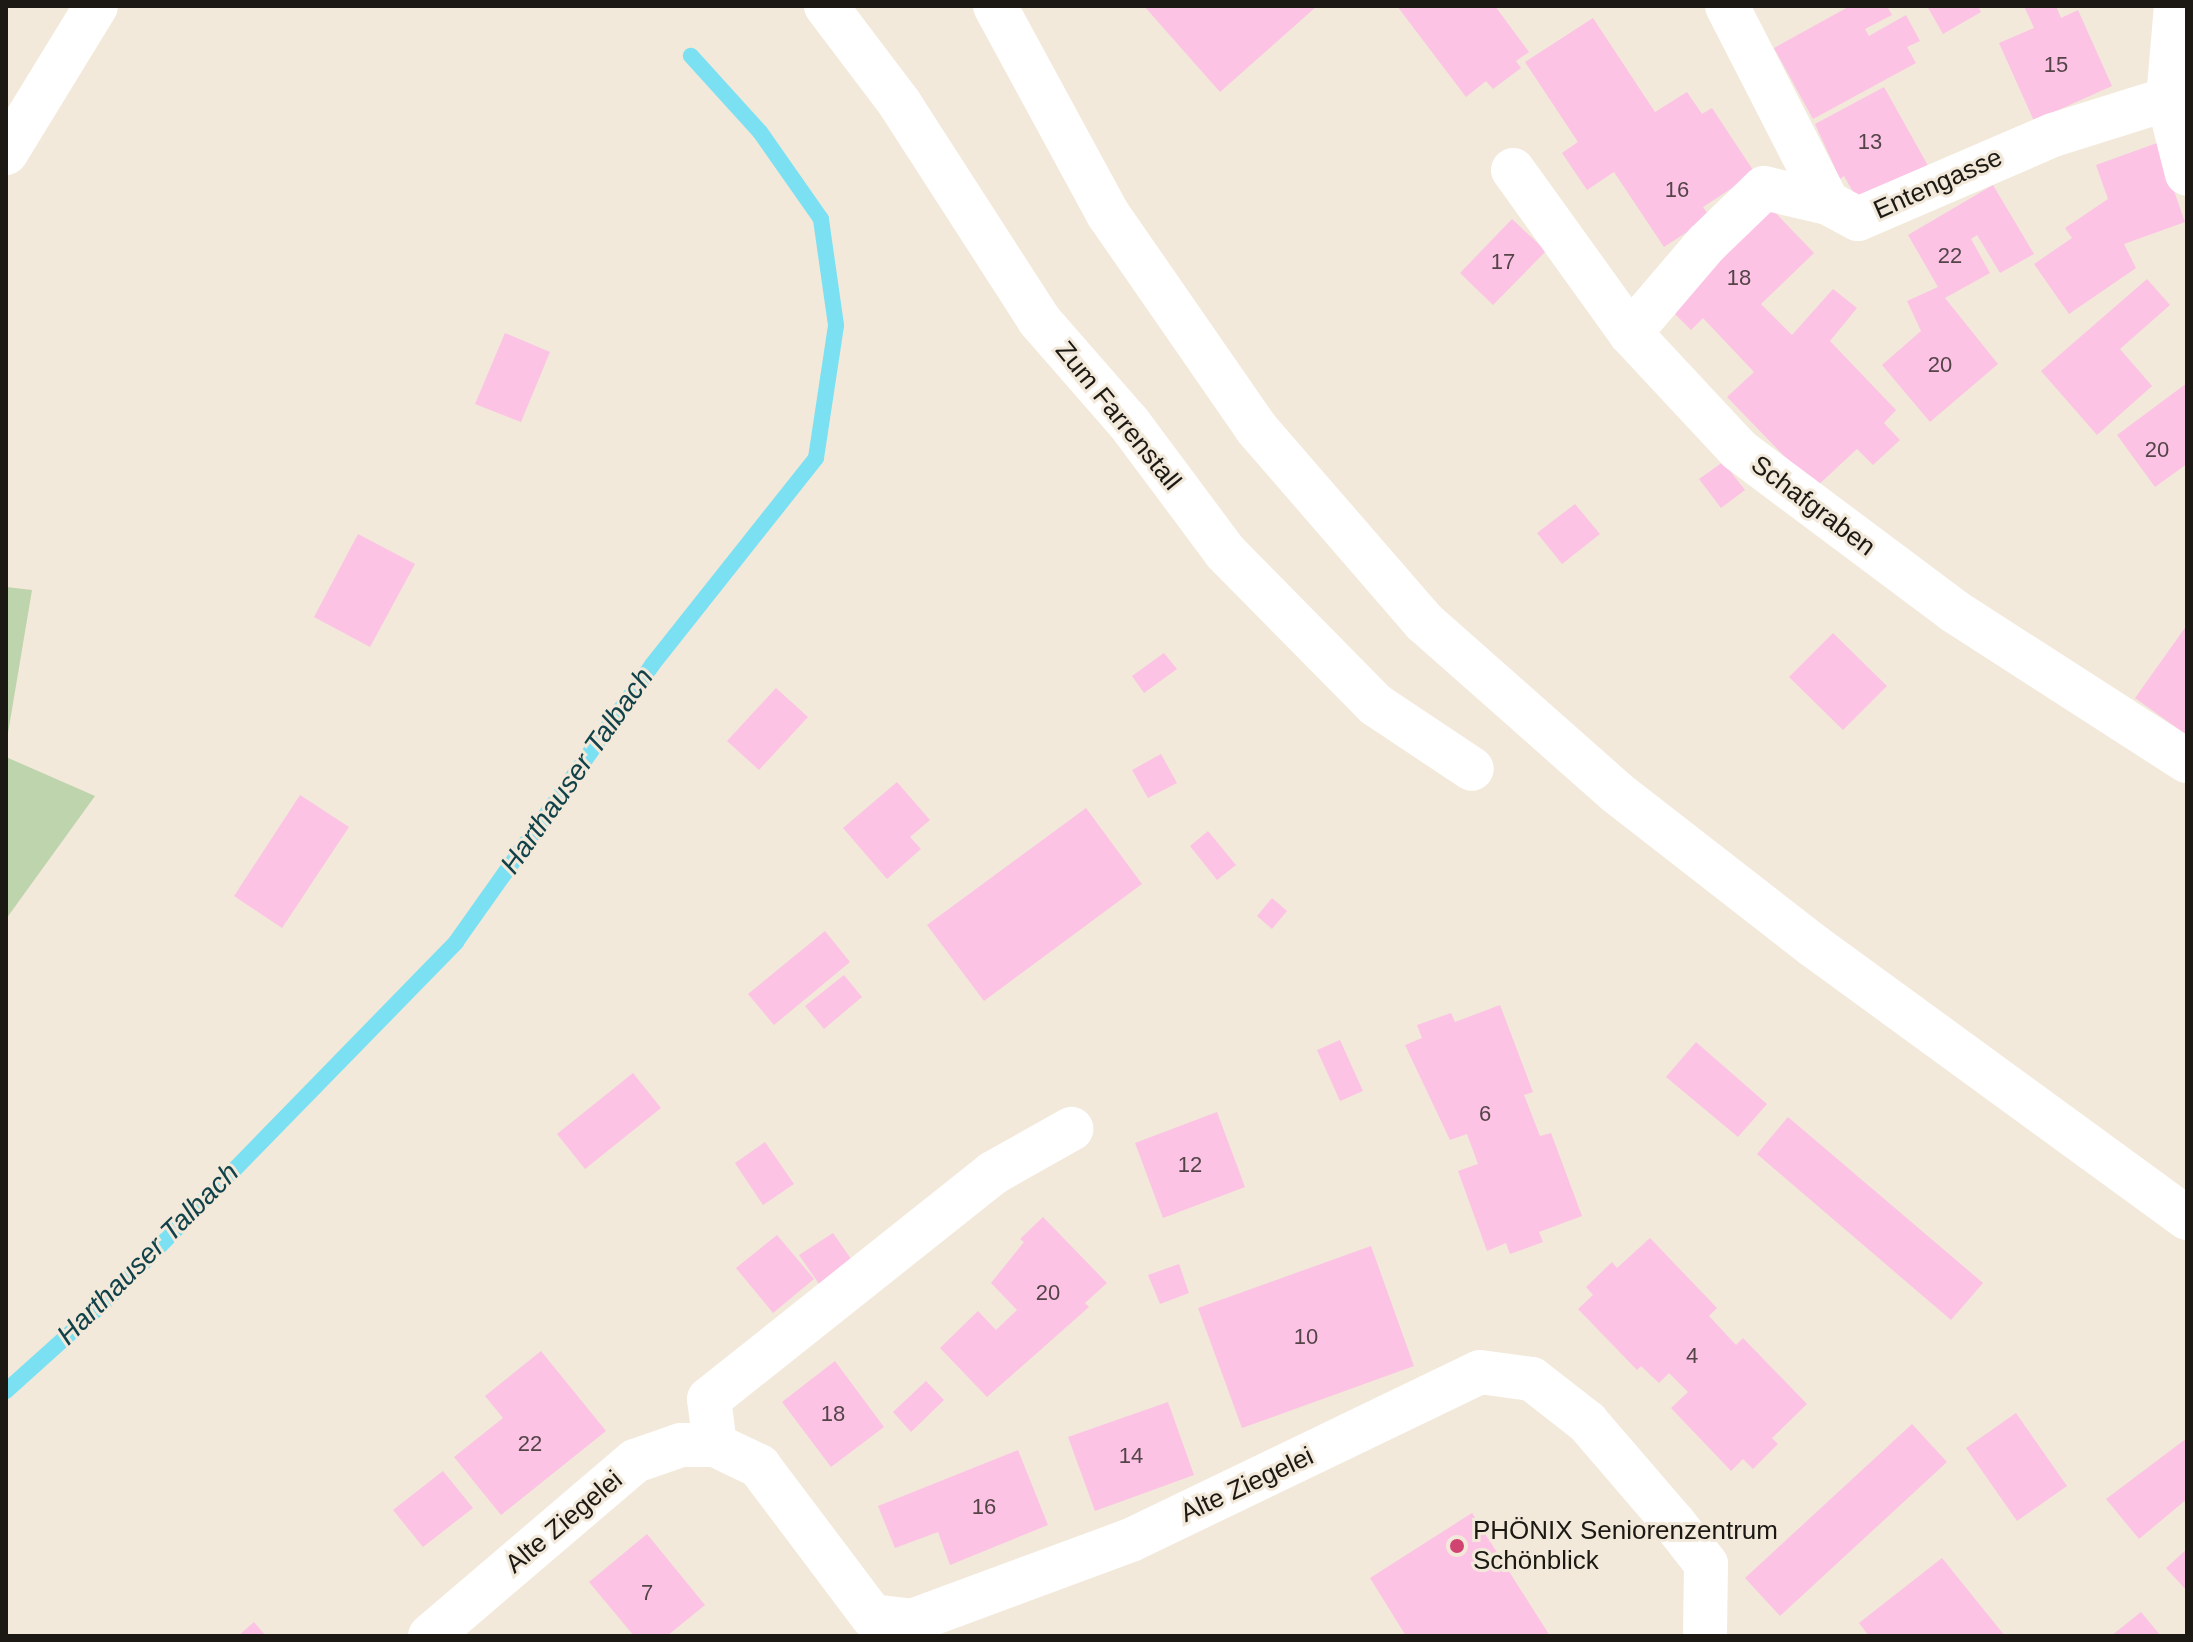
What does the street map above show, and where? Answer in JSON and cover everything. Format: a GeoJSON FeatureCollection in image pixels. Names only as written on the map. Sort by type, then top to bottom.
{"type":"FeatureCollection","features":[{"type":"Feature","properties":{"kind":"street"},"geometry":{"type":"LineString","coordinates":[[6,153],[96,6]]}},
{"type":"Feature","properties":{"kind":"street","name":"Zum Farrenstall"},"geometry":{"type":"LineString","coordinates":[[826,6],[900,104],[1039,320],[1129,423],[1225,552],[1376,705],[1472,769]]}},
{"type":"Feature","properties":{"kind":"street"},"geometry":{"type":"LineString","coordinates":[[995,6],[1108,214],[1230,390],[1424,622],[1616,792],[1814,946],[2187,1218]]}},
{"type":"Feature","properties":{"kind":"street"},"geometry":{"type":"LineString","coordinates":[[1727,6],[1828,203]]}},
{"type":"Feature","properties":{"kind":"street"},"geometry":{"type":"LineString","coordinates":[[2176,6],[2168,99],[2187,174]]}},
{"type":"Feature","properties":{"kind":"street","name":"Entengasse"},"geometry":{"type":"LineString","coordinates":[[1828,203],[1858,219],[2053,135],[2168,99]]}},
{"type":"Feature","properties":{"kind":"street","name":"Schafgraben"},"geometry":{"type":"LineString","coordinates":[[1513,170],[1630,333],[1739,450],[1954,611],[2187,761]]}},
{"type":"Feature","properties":{"kind":"street"},"geometry":{"type":"LineString","coordinates":[[1630,333],[1707,243],[1764,188],[1828,203]]}},
{"type":"Feature","properties":{"kind":"street"},"geometry":{"type":"LineString","coordinates":[[715,1445],[709,1399],[993,1173],[1071,1129]]}},
{"type":"Feature","properties":{"kind":"street","name":"Alte Ziegelei"},"geometry":{"type":"LineString","coordinates":[[430,1636],[635,1461],[681,1445],[715,1445],[759,1466],[872,1616],[912,1621],[1131,1540],[1480,1372],[1532,1379],[1587,1422],[1706,1564],[1705,1636]]}},
{"type":"Feature","properties":{"kind":"green space"},"geometry":{"type":"Polygon","coordinates":[[[6,587],[32,590],[6,745],[6,587]]]}},
{"type":"Feature","properties":{"kind":"green space"},"geometry":{"type":"Polygon","coordinates":[[[6,757],[95,796],[6,919],[6,757]]]}},
{"type":"Feature","properties":{"kind":"building"},"geometry":{"type":"Polygon","coordinates":[[[1144,6],[1317,6],[1220,92],[1144,6]]]}},
{"type":"Feature","properties":{"kind":"building"},"geometry":{"type":"Polygon","coordinates":[[[1397,6],[1495,6],[1529,52],[1516,61],[1521,68],[1493,89],[1486,81],[1466,97],[1397,6]]]}},
{"type":"Feature","properties":{"kind":"building"},"geometry":{"type":"Polygon","coordinates":[[[1850,6],[1887,6],[1892,15],[1865,29],[1869,36],[1906,15],[1920,41],[1907,47],[1916,63],[1813,119],[1774,48],[1850,6]]]}},
{"type":"Feature","properties":{"kind":"building"},"geometry":{"type":"Polygon","coordinates":[[[1927,6],[1978,6],[1981,12],[1943,34],[1927,6]]]}},
{"type":"Feature","properties":{"kind":"building"},"geometry":{"type":"Polygon","coordinates":[[[2024,6],[2056,6],[2061,18],[2078,10],[2112,86],[2034,121],[1999,43],[2034,28],[2024,6]]]}},
{"type":"Feature","properties":{"kind":"building"},"geometry":{"type":"Polygon","coordinates":[[[1593,18],[1655,112],[1687,92],[1702,114],[1712,108],[1755,173],[1703,207],[1710,217],[1664,247],[1614,172],[1587,190],[1562,153],[1578,142],[1525,62],[1593,18]]]}},
{"type":"Feature","properties":{"kind":"building"},"geometry":{"type":"Polygon","coordinates":[[[1884,87],[1931,171],[1863,209],[1844,176],[1840,179],[1815,124],[1884,87]]]}},
{"type":"Feature","properties":{"kind":"building"},"geometry":{"type":"Polygon","coordinates":[[[2157,143],[2185,222],[2124,244],[2136,268],[2069,314],[2034,264],[2072,238],[2065,228],[2108,199],[2096,165],[2157,143]]]}},
{"type":"Feature","properties":{"kind":"building"},"geometry":{"type":"Polygon","coordinates":[[[1993,185],[2034,254],[2000,273],[1977,235],[1971,239],[1990,273],[1945,298],[1998,364],[1930,422],[1882,365],[1921,331],[1907,301],[1938,287],[1908,235],[1993,185]]]}},
{"type":"Feature","properties":{"kind":"building"},"geometry":{"type":"Polygon","coordinates":[[[1768,205],[1814,253],[1761,304],[1792,335],[1833,289],[1857,308],[1830,341],[1896,410],[1884,423],[1900,440],[1873,465],[1857,449],[1815,488],[1727,397],[1754,372],[1703,318],[1691,330],[1664,303],[1768,205]]]}},
{"type":"Feature","properties":{"kind":"building"},"geometry":{"type":"Polygon","coordinates":[[[1512,219],[1546,251],[1493,305],[1460,273],[1512,219]]]}},
{"type":"Feature","properties":{"kind":"building"},"geometry":{"type":"Polygon","coordinates":[[[2147,279],[2170,305],[2120,349],[2152,386],[2097,435],[2041,371],[2147,279]]]}},
{"type":"Feature","properties":{"kind":"building"},"geometry":{"type":"Polygon","coordinates":[[[505,333],[550,352],[521,422],[475,404],[505,333]]]}},
{"type":"Feature","properties":{"kind":"building"},"geometry":{"type":"Polygon","coordinates":[[[2187,383],[2187,464],[2155,487],[2117,435],[2187,383]]]}},
{"type":"Feature","properties":{"kind":"building"},"geometry":{"type":"Polygon","coordinates":[[[1723,462],[1745,490],[1721,508],[1699,479],[1723,462]]]}},
{"type":"Feature","properties":{"kind":"building"},"geometry":{"type":"Polygon","coordinates":[[[1575,504],[1600,534],[1562,564],[1537,533],[1575,504]]]}},
{"type":"Feature","properties":{"kind":"building"},"geometry":{"type":"Polygon","coordinates":[[[358,534],[415,564],[370,647],[314,617],[358,534]]]}},
{"type":"Feature","properties":{"kind":"building"},"geometry":{"type":"Polygon","coordinates":[[[2187,625],[2187,735],[2135,698],[2187,625]]]}},
{"type":"Feature","properties":{"kind":"building"},"geometry":{"type":"Polygon","coordinates":[[[1833,633],[1887,686],[1843,730],[1789,677],[1833,633]]]}},
{"type":"Feature","properties":{"kind":"building"},"geometry":{"type":"Polygon","coordinates":[[[1164,653],[1177,669],[1144,693],[1132,676],[1164,653]]]}},
{"type":"Feature","properties":{"kind":"building"},"geometry":{"type":"Polygon","coordinates":[[[776,688],[808,717],[759,770],[727,741],[776,688]]]}},
{"type":"Feature","properties":{"kind":"building"},"geometry":{"type":"Polygon","coordinates":[[[1161,754],[1177,783],[1148,798],[1132,770],[1161,754]]]}},
{"type":"Feature","properties":{"kind":"building"},"geometry":{"type":"Polygon","coordinates":[[[897,782],[930,820],[910,837],[921,849],[887,879],[843,828],[897,782]]]}},
{"type":"Feature","properties":{"kind":"building"},"geometry":{"type":"Polygon","coordinates":[[[300,795],[349,827],[282,928],[234,896],[300,795]]]}},
{"type":"Feature","properties":{"kind":"building"},"geometry":{"type":"Polygon","coordinates":[[[1086,808],[1142,884],[984,1001],[927,925],[1086,808]]]}},
{"type":"Feature","properties":{"kind":"building"},"geometry":{"type":"Polygon","coordinates":[[[1208,831],[1236,865],[1217,880],[1190,846],[1208,831]]]}},
{"type":"Feature","properties":{"kind":"building"},"geometry":{"type":"Polygon","coordinates":[[[1272,898],[1287,911],[1272,929],[1257,916],[1272,898]]]}},
{"type":"Feature","properties":{"kind":"building"},"geometry":{"type":"Polygon","coordinates":[[[825,931],[850,962],[774,1025],[748,994],[825,931]]]}},
{"type":"Feature","properties":{"kind":"building"},"geometry":{"type":"Polygon","coordinates":[[[844,975],[862,997],[824,1029],[805,1006],[844,975]]]}},
{"type":"Feature","properties":{"kind":"building"},"geometry":{"type":"Polygon","coordinates":[[[1500,1005],[1533,1092],[1524,1095],[1540,1136],[1551,1133],[1582,1216],[1539,1232],[1543,1242],[1510,1254],[1506,1243],[1487,1251],[1458,1171],[1478,1164],[1467,1134],[1450,1140],[1405,1045],[1422,1038],[1417,1025],[1451,1013],[1455,1022],[1500,1005]]]}},
{"type":"Feature","properties":{"kind":"building"},"geometry":{"type":"Polygon","coordinates":[[[1340,1040],[1363,1091],[1340,1101],[1317,1050],[1340,1040]]]}},
{"type":"Feature","properties":{"kind":"building"},"geometry":{"type":"Polygon","coordinates":[[[1696,1042],[1767,1104],[1738,1137],[1666,1077],[1696,1042]]]}},
{"type":"Feature","properties":{"kind":"building"},"geometry":{"type":"Polygon","coordinates":[[[633,1073],[661,1108],[585,1169],[557,1134],[633,1073]]]}},
{"type":"Feature","properties":{"kind":"building"},"geometry":{"type":"Polygon","coordinates":[[[1217,1112],[1245,1187],[1163,1218],[1135,1143],[1217,1112]]]}},
{"type":"Feature","properties":{"kind":"building"},"geometry":{"type":"Polygon","coordinates":[[[1788,1117],[1983,1283],[1951,1320],[1757,1154],[1788,1117]]]}},
{"type":"Feature","properties":{"kind":"building"},"geometry":{"type":"Polygon","coordinates":[[[765,1142],[794,1184],[763,1205],[735,1163],[765,1142]]]}},
{"type":"Feature","properties":{"kind":"building"},"geometry":{"type":"Polygon","coordinates":[[[1043,1217],[1107,1283],[1085,1303],[1089,1307],[987,1397],[940,1348],[978,1311],[996,1330],[1017,1310],[991,1283],[1024,1242],[1020,1239],[1043,1217]]]}},
{"type":"Feature","properties":{"kind":"building"},"geometry":{"type":"Polygon","coordinates":[[[833,1233],[858,1269],[824,1291],[799,1255],[833,1233]]]}},
{"type":"Feature","properties":{"kind":"building"},"geometry":{"type":"Polygon","coordinates":[[[777,1235],[814,1279],[773,1313],[736,1268],[777,1235]]]}},
{"type":"Feature","properties":{"kind":"building"},"geometry":{"type":"Polygon","coordinates":[[[1650,1238],[1717,1308],[1709,1316],[1736,1345],[1743,1338],[1807,1404],[1772,1438],[1778,1444],[1753,1469],[1743,1459],[1731,1471],[1671,1408],[1688,1392],[1669,1373],[1659,1383],[1641,1366],[1637,1370],[1578,1309],[1593,1295],[1586,1287],[1612,1262],[1617,1268],[1650,1238]]]}},
{"type":"Feature","properties":{"kind":"building"},"geometry":{"type":"Polygon","coordinates":[[[1371,1246],[1414,1366],[1242,1428],[1198,1308],[1371,1246]]]}},
{"type":"Feature","properties":{"kind":"building"},"geometry":{"type":"Polygon","coordinates":[[[1179,1264],[1189,1293],[1160,1304],[1148,1275],[1179,1264]]]}},
{"type":"Feature","properties":{"kind":"building"},"geometry":{"type":"Polygon","coordinates":[[[541,1351],[606,1431],[501,1515],[454,1457],[503,1418],[485,1396],[541,1351]]]}},
{"type":"Feature","properties":{"kind":"building"},"geometry":{"type":"Polygon","coordinates":[[[835,1361],[884,1427],[831,1467],[782,1402],[835,1361]]]}},
{"type":"Feature","properties":{"kind":"building"},"geometry":{"type":"Polygon","coordinates":[[[926,1381],[944,1400],[911,1432],[893,1412],[926,1381]]]}},
{"type":"Feature","properties":{"kind":"building"},"geometry":{"type":"Polygon","coordinates":[[[1168,1402],[1194,1475],[1095,1511],[1068,1437],[1168,1402]]]}},
{"type":"Feature","properties":{"kind":"building"},"geometry":{"type":"Polygon","coordinates":[[[2016,1413],[2067,1486],[2017,1521],[1966,1448],[2016,1413]]]}},
{"type":"Feature","properties":{"kind":"building"},"geometry":{"type":"Polygon","coordinates":[[[1912,1424],[1947,1462],[1780,1616],[1745,1578],[1912,1424]]]}},
{"type":"Feature","properties":{"kind":"building"},"geometry":{"type":"Polygon","coordinates":[[[2187,1438],[2187,1499],[2139,1539],[2106,1499],[2187,1438]]]}},
{"type":"Feature","properties":{"kind":"building"},"geometry":{"type":"Polygon","coordinates":[[[1018,1450],[1048,1525],[950,1565],[938,1532],[895,1548],[878,1506],[1018,1450]]]}},
{"type":"Feature","properties":{"kind":"building"},"geometry":{"type":"Polygon","coordinates":[[[443,1471],[473,1508],[423,1547],[393,1510],[443,1471]]]}},
{"type":"Feature","properties":{"kind":"building","name":"PHÖNIX Seniorenzentrum Schönblick"},"geometry":{"type":"Polygon","coordinates":[[[1472,1513],[1550,1636],[1406,1636],[1370,1578],[1472,1513]]]}},
{"type":"Feature","properties":{"kind":"building"},"geometry":{"type":"Polygon","coordinates":[[[647,1534],[705,1605],[667,1636],[634,1636],[589,1582],[647,1534]]]}},
{"type":"Feature","properties":{"kind":"building"},"geometry":{"type":"Polygon","coordinates":[[[2187,1549],[2187,1591],[2166,1568],[2187,1549]]]}},
{"type":"Feature","properties":{"kind":"building"},"geometry":{"type":"Polygon","coordinates":[[[1942,1558],[2005,1636],[1869,1636],[1859,1623],[1942,1558]]]}},
{"type":"Feature","properties":{"kind":"building"},"geometry":{"type":"Polygon","coordinates":[[[2141,1612],[2161,1636],[2111,1636],[2141,1612]]]}},
{"type":"Feature","properties":{"kind":"building"},"geometry":{"type":"Polygon","coordinates":[[[254,1622],[266,1636],[238,1636],[254,1622]]]}},
{"type":"Feature","properties":{"kind":"waterway","name":"Harthauser Talbach"},"geometry":{"type":"LineString","coordinates":[[6,1391],[108,1299],[456,942],[652,665],[816,458],[836,325],[821,219],[760,132],[691,56]]}},
{"type":"Feature","properties":{"kind":"place","name":"PHÖNIX Seniorenzentrum Schönblick"},"geometry":{"type":"Point","coordinates":[1457,1546]}}]}
